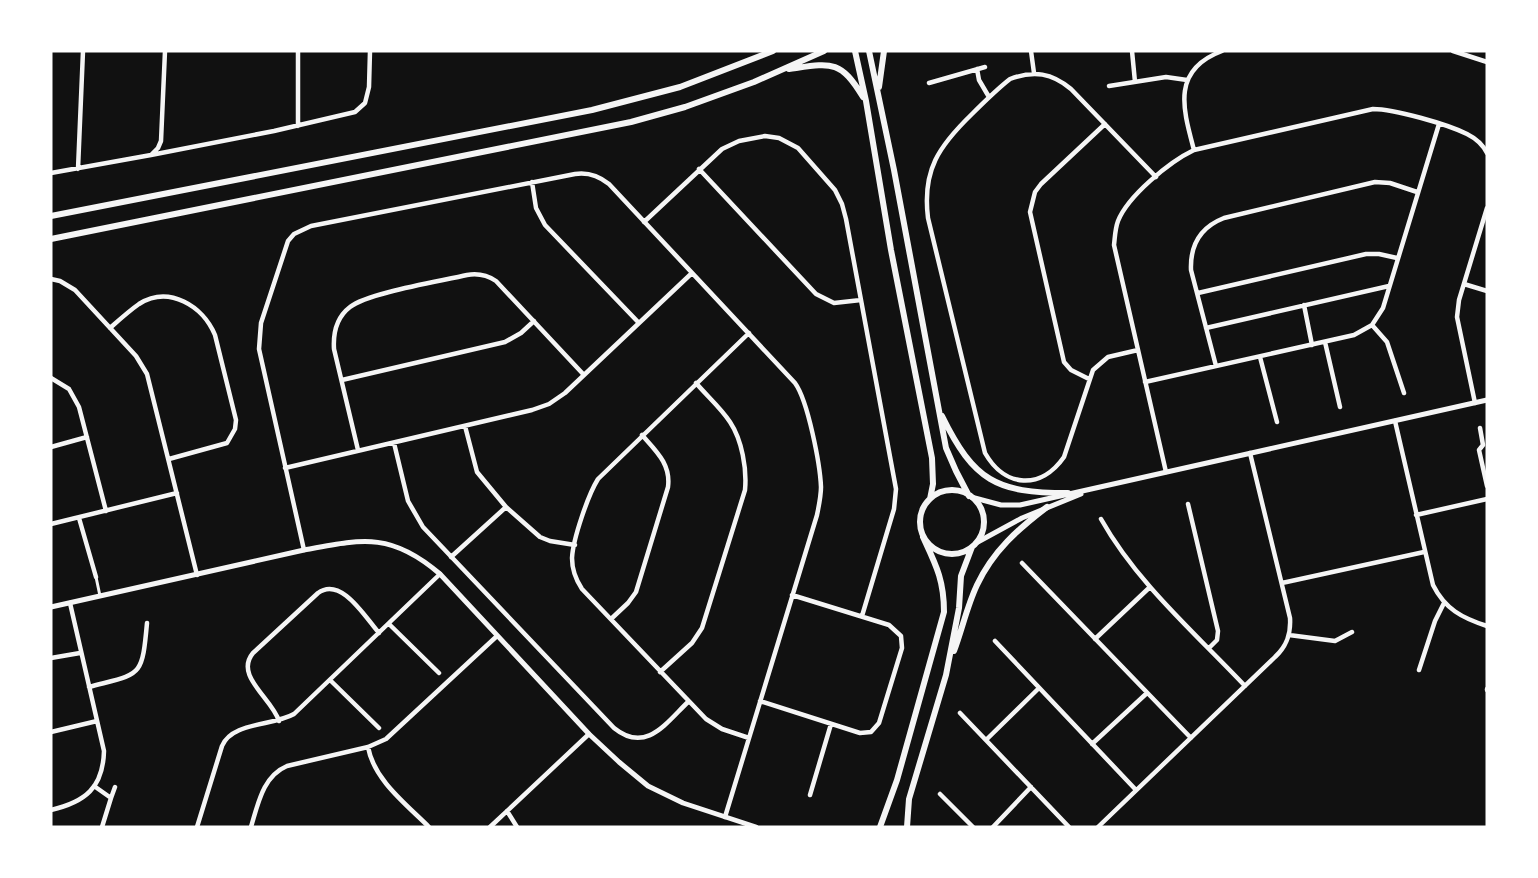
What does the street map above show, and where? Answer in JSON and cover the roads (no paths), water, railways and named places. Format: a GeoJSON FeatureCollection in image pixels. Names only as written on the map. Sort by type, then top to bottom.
{"type":"FeatureCollection","features":[{"type":"Feature","properties":{"kind":"main road"},"geometry":{"type":"LineString","coordinates":[[51,216],[592,110],[680,87],[774,51]]}},
{"type":"Feature","properties":{"kind":"main road"},"geometry":{"type":"LineString","coordinates":[[51,239],[631,122],[708,99],[824,51]]}},
{"type":"Feature","properties":{"kind":"main road"},"geometry":{"type":"LineString","coordinates":[[855,51],[932,458],[933,484],[930,499],[921,513],[920,521],[923,537],[941,576],[944,594],[944,612],[897,780],[880,827]]}},
{"type":"Feature","properties":{"kind":"main road"},"geometry":{"type":"LineString","coordinates":[[869,51],[950,460],[983,514],[982,534],[974,545],[961,576],[959,608],[946,675]]}},
{"type":"Feature","properties":{"kind":"main road"},"geometry":{"type":"LineString","coordinates":[[878,93],[884,51]]}},
{"type":"Feature","properties":{"kind":"main road"},"geometry":{"type":"LineString","coordinates":[[780,71],[818,65],[837,68],[848,74],[866,101]]}},
{"type":"Feature","properties":{"kind":"main road"},"geometry":{"type":"LineString","coordinates":[[938,407],[953,439],[965,457],[987,478],[1007,487],[1032,493],[1068,493]]}},
{"type":"Feature","properties":{"kind":"main road"},"geometry":{"type":"LineString","coordinates":[[930,499],[945,491],[962,492],[970,496]]}},
{"type":"Feature","properties":{"kind":"main road"},"geometry":{"type":"LineString","coordinates":[[907,827],[909,799],[969,606],[986,568],[1007,540],[1047,507]]}},
{"type":"Feature","properties":{"kind":"main road"},"geometry":{"type":"LineString","coordinates":[[923,537],[929,545],[946,554],[964,552],[974,545]]}},
{"type":"Feature","properties":{"kind":"street"},"geometry":{"type":"LineString","coordinates":[[78,169],[83,51]]}},
{"type":"Feature","properties":{"kind":"street"},"geometry":{"type":"LineString","coordinates":[[151,155],[161,141],[165,51]]}},
{"type":"Feature","properties":{"kind":"street"},"geometry":{"type":"LineString","coordinates":[[297,51],[298,126]]}},
{"type":"Feature","properties":{"kind":"street"},"geometry":{"type":"LineString","coordinates":[[51,173],[298,126],[356,112],[365,103],[369,87],[370,51]]}},
{"type":"Feature","properties":{"kind":"street"},"geometry":{"type":"LineString","coordinates":[[1031,51],[1034,73]]}},
{"type":"Feature","properties":{"kind":"street"},"geometry":{"type":"LineString","coordinates":[[1132,51],[1135,82]]}},
{"type":"Feature","properties":{"kind":"street"},"geometry":{"type":"LineString","coordinates":[[1194,150],[1183,103],[1187,80],[1208,54],[1222,51]]}},
{"type":"Feature","properties":{"kind":"street"},"geometry":{"type":"LineString","coordinates":[[1453,51],[1487,62]]}},
{"type":"Feature","properties":{"kind":"street"},"geometry":{"type":"LineString","coordinates":[[929,83],[985,67]]}},
{"type":"Feature","properties":{"kind":"street"},"geometry":{"type":"LineString","coordinates":[[977,69],[979,80],[989,98]]}},
{"type":"Feature","properties":{"kind":"street"},"geometry":{"type":"LineString","coordinates":[[1138,350],[1108,357],[1100,363],[1089,379],[1070,442],[1057,467],[1041,477],[1023,481],[1005,476],[991,464],[984,453],[926,203],[929,173],[942,146],[951,135],[1010,80],[1034,73],[1061,80],[1155,177]]}},
{"type":"Feature","properties":{"kind":"street"},"geometry":{"type":"LineString","coordinates":[[1109,86],[1173,77],[1187,80]]}},
{"type":"Feature","properties":{"kind":"street"},"geometry":{"type":"LineString","coordinates":[[1166,472],[1116,256],[1115,233],[1123,212],[1155,177],[1194,150],[1373,109],[1393,111],[1469,135],[1477,140],[1487,153]]}},
{"type":"Feature","properties":{"kind":"street"},"geometry":{"type":"LineString","coordinates":[[1089,379],[1071,370],[1064,362],[1030,212],[1035,192],[1041,184],[1105,124]]}},
{"type":"Feature","properties":{"kind":"street"},"geometry":{"type":"LineString","coordinates":[[1145,382],[1354,335],[1372,325],[1383,308],[1439,124]]}},
{"type":"Feature","properties":{"kind":"street"},"geometry":{"type":"LineString","coordinates":[[644,222],[722,149],[739,141],[765,136],[786,141],[798,148],[830,184],[842,204],[896,489],[894,509],[862,616]]}},
{"type":"Feature","properties":{"kind":"street"},"geometry":{"type":"LineString","coordinates":[[699,169],[816,294],[834,303],[861,300]]}},
{"type":"Feature","properties":{"kind":"street"},"geometry":{"type":"LineString","coordinates":[[304,549],[260,358],[258,340],[261,323],[288,241],[294,234],[311,226],[580,173],[596,176],[609,184],[791,377],[802,394],[819,472],[821,486],[819,508],[725,817]]}},
{"type":"Feature","properties":{"kind":"street"},"geometry":{"type":"LineString","coordinates":[[532,182],[536,208],[545,225],[639,324]]}},
{"type":"Feature","properties":{"kind":"street"},"geometry":{"type":"LineString","coordinates":[[1216,366],[1191,270],[1192,251],[1200,234],[1215,221],[1375,182],[1390,183],[1417,192]]}},
{"type":"Feature","properties":{"kind":"street"},"geometry":{"type":"LineString","coordinates":[[1475,403],[1457,317],[1464,284],[1487,208]]}},
{"type":"Feature","properties":{"kind":"street"},"geometry":{"type":"LineString","coordinates":[[1198,293],[1366,254],[1397,258]]}},
{"type":"Feature","properties":{"kind":"street"},"geometry":{"type":"LineString","coordinates":[[358,450],[334,349],[335,330],[344,313],[359,301],[368,298],[477,273],[487,276],[496,281],[584,375]]}},
{"type":"Feature","properties":{"kind":"street"},"geometry":{"type":"LineString","coordinates":[[285,468],[541,407],[558,399],[692,273]]}},
{"type":"Feature","properties":{"kind":"street"},"geometry":{"type":"LineString","coordinates":[[51,279],[60,281],[75,290],[136,356],[147,374],[197,574]]}},
{"type":"Feature","properties":{"kind":"street"},"geometry":{"type":"LineString","coordinates":[[1464,284],[1487,291]]}},
{"type":"Feature","properties":{"kind":"street"},"geometry":{"type":"LineString","coordinates":[[1206,328],[1389,286]]}},
{"type":"Feature","properties":{"kind":"street"},"geometry":{"type":"LineString","coordinates":[[110,327],[140,303],[156,297],[171,297],[190,304],[210,323],[236,420],[235,429],[227,443],[169,459]]}},
{"type":"Feature","properties":{"kind":"street"},"geometry":{"type":"LineString","coordinates":[[1304,305],[1312,345]]}},
{"type":"Feature","properties":{"kind":"street"},"geometry":{"type":"LineString","coordinates":[[342,380],[505,342],[521,333],[534,321]]}},
{"type":"Feature","properties":{"kind":"street"},"geometry":{"type":"LineString","coordinates":[[1372,325],[1387,342],[1404,393]]}},
{"type":"Feature","properties":{"kind":"street"},"geometry":{"type":"LineString","coordinates":[[749,333],[598,478],[591,492],[574,545],[572,564],[579,583],[688,702],[716,726],[749,738]]}},
{"type":"Feature","properties":{"kind":"street"},"geometry":{"type":"LineString","coordinates":[[1325,342],[1340,407]]}},
{"type":"Feature","properties":{"kind":"street"},"geometry":{"type":"LineString","coordinates":[[1260,357],[1277,422]]}},
{"type":"Feature","properties":{"kind":"street"},"geometry":{"type":"LineString","coordinates":[[51,378],[69,389],[74,397],[106,511]]}},
{"type":"Feature","properties":{"kind":"street"},"geometry":{"type":"LineString","coordinates":[[660,672],[692,643],[702,628],[745,490],[745,470],[733,428],[726,416],[696,383]]}},
{"type":"Feature","properties":{"kind":"street"},"geometry":{"type":"LineString","coordinates":[[974,545],[1016,521],[1088,491],[1487,400]]}},
{"type":"Feature","properties":{"kind":"street"},"geometry":{"type":"LineString","coordinates":[[1395,421],[1433,585],[1444,603],[1463,618],[1487,626]]}},
{"type":"Feature","properties":{"kind":"street"},"geometry":{"type":"LineString","coordinates":[[465,426],[477,472],[506,507],[540,537],[574,545]]}},
{"type":"Feature","properties":{"kind":"street"},"geometry":{"type":"LineString","coordinates":[[1480,428],[1483,444],[1479,449],[1480,458],[1487,486]]}},
{"type":"Feature","properties":{"kind":"street"},"geometry":{"type":"LineString","coordinates":[[611,620],[628,603],[639,585],[668,487],[669,475],[666,464],[642,435]]}},
{"type":"Feature","properties":{"kind":"street"},"geometry":{"type":"LineString","coordinates":[[51,447],[87,437]]}},
{"type":"Feature","properties":{"kind":"street"},"geometry":{"type":"LineString","coordinates":[[394,443],[405,492],[412,510],[423,527],[620,733],[637,738],[654,734],[688,702]]}},
{"type":"Feature","properties":{"kind":"street"},"geometry":{"type":"LineString","coordinates":[[1098,827],[1282,651],[1289,635],[1290,618],[1250,453]]}},
{"type":"Feature","properties":{"kind":"street"},"geometry":{"type":"LineString","coordinates":[[1480,458],[1487,456]]}},
{"type":"Feature","properties":{"kind":"street"},"geometry":{"type":"LineString","coordinates":[[970,496],[1010,506],[1068,493],[1088,491]]}},
{"type":"Feature","properties":{"kind":"street"},"geometry":{"type":"LineString","coordinates":[[51,524],[177,493]]}},
{"type":"Feature","properties":{"kind":"street"},"geometry":{"type":"LineString","coordinates":[[1416,515],[1487,499]]}},
{"type":"Feature","properties":{"kind":"street"},"geometry":{"type":"LineString","coordinates":[[1188,504],[1218,631],[1217,640],[1209,648]]}},
{"type":"Feature","properties":{"kind":"street"},"geometry":{"type":"LineString","coordinates":[[451,557],[506,507]]}},
{"type":"Feature","properties":{"kind":"street"},"geometry":{"type":"LineString","coordinates":[[79,518],[100,596]]}},
{"type":"Feature","properties":{"kind":"street"},"geometry":{"type":"LineString","coordinates":[[1101,519],[1118,548],[1150,587],[1245,686]]}},
{"type":"Feature","properties":{"kind":"street"},"geometry":{"type":"LineString","coordinates":[[51,607],[304,549],[343,542],[375,540],[409,553],[440,574],[589,734],[648,786],[683,803],[756,827]]}},
{"type":"Feature","properties":{"kind":"street"},"geometry":{"type":"LineString","coordinates":[[1282,583],[1424,552]]}},
{"type":"Feature","properties":{"kind":"street"},"geometry":{"type":"LineString","coordinates":[[1022,563],[1191,738]]}},
{"type":"Feature","properties":{"kind":"street"},"geometry":{"type":"LineString","coordinates":[[197,827],[226,738],[239,730],[279,721],[294,714],[440,574]]}},
{"type":"Feature","properties":{"kind":"street"},"geometry":{"type":"LineString","coordinates":[[1095,639],[1150,587]]}},
{"type":"Feature","properties":{"kind":"street"},"geometry":{"type":"LineString","coordinates":[[279,721],[272,705],[250,678],[247,670],[248,661],[253,653],[318,593],[328,588],[340,590],[380,633]]}},
{"type":"Feature","properties":{"kind":"street"},"geometry":{"type":"LineString","coordinates":[[760,701],[866,733],[876,729],[879,723],[902,648],[901,636],[894,629],[862,616],[792,596]]}},
{"type":"Feature","properties":{"kind":"street"},"geometry":{"type":"LineString","coordinates":[[51,810],[77,803],[94,786],[102,771],[104,751],[70,603]]}},
{"type":"Feature","properties":{"kind":"street"},"geometry":{"type":"LineString","coordinates":[[1419,670],[1435,621],[1444,603]]}},
{"type":"Feature","properties":{"kind":"street"},"geometry":{"type":"LineString","coordinates":[[88,687],[125,678],[136,671],[143,661],[147,623]]}},
{"type":"Feature","properties":{"kind":"street"},"geometry":{"type":"LineString","coordinates":[[389,624],[438,673]]}},
{"type":"Feature","properties":{"kind":"street"},"geometry":{"type":"LineString","coordinates":[[1289,635],[1335,641],[1352,632]]}},
{"type":"Feature","properties":{"kind":"street"},"geometry":{"type":"LineString","coordinates":[[251,827],[265,786],[276,772],[287,766],[380,743],[497,636]]}},
{"type":"Feature","properties":{"kind":"street"},"geometry":{"type":"LineString","coordinates":[[995,641],[1136,790]]}},
{"type":"Feature","properties":{"kind":"street"},"geometry":{"type":"LineString","coordinates":[[51,658],[80,652]]}},
{"type":"Feature","properties":{"kind":"street"},"geometry":{"type":"LineString","coordinates":[[330,680],[379,728]]}},
{"type":"Feature","properties":{"kind":"street"},"geometry":{"type":"LineString","coordinates":[[986,740],[1039,687]]}},
{"type":"Feature","properties":{"kind":"street"},"geometry":{"type":"LineString","coordinates":[[1092,744],[1147,693]]}},
{"type":"Feature","properties":{"kind":"street"},"geometry":{"type":"LineString","coordinates":[[960,712],[1069,827]]}},
{"type":"Feature","properties":{"kind":"street"},"geometry":{"type":"LineString","coordinates":[[51,732],[97,721]]}},
{"type":"Feature","properties":{"kind":"street"},"geometry":{"type":"LineString","coordinates":[[810,795],[831,724]]}},
{"type":"Feature","properties":{"kind":"street"},"geometry":{"type":"LineString","coordinates":[[490,827],[589,734]]}},
{"type":"Feature","properties":{"kind":"street"},"geometry":{"type":"LineString","coordinates":[[368,747],[371,761],[378,774],[429,827]]}},
{"type":"Feature","properties":{"kind":"street"},"geometry":{"type":"LineString","coordinates":[[94,786],[111,798]]}},
{"type":"Feature","properties":{"kind":"street"},"geometry":{"type":"LineString","coordinates":[[102,827],[115,787]]}},
{"type":"Feature","properties":{"kind":"street"},"geometry":{"type":"LineString","coordinates":[[993,827],[1031,788]]}},
{"type":"Feature","properties":{"kind":"street"},"geometry":{"type":"LineString","coordinates":[[940,794],[973,827]]}},
{"type":"Feature","properties":{"kind":"street"},"geometry":{"type":"LineString","coordinates":[[507,811],[517,827]]}}]}
